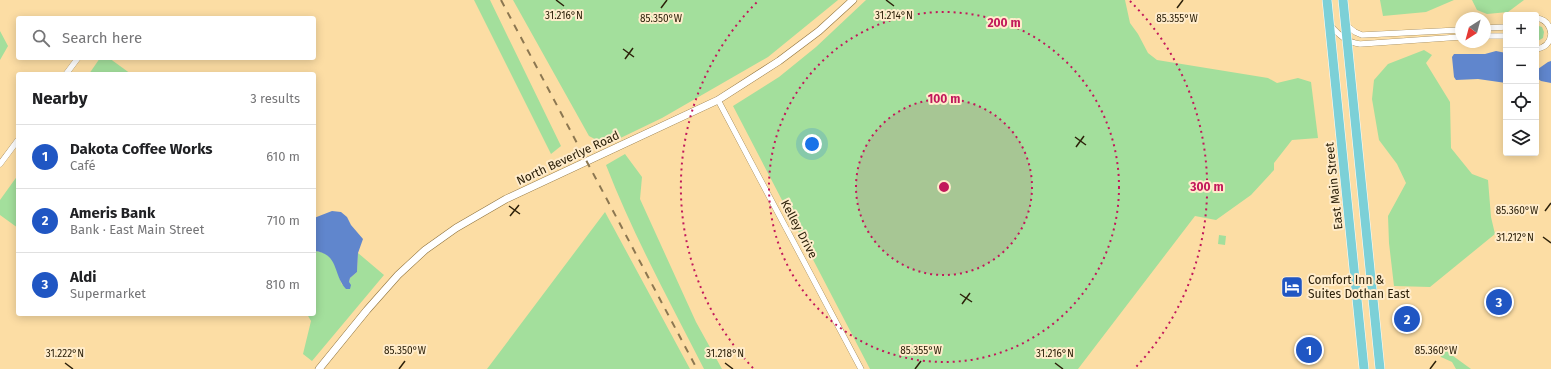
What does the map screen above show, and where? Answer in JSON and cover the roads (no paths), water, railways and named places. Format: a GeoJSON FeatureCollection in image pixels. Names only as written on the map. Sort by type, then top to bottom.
{"type":"FeatureCollection","features":[{"type":"Feature","properties":{"kind":"highway","name":"East Main Street"},"geometry":{"type":"LineString","coordinates":[[1327,0],[1364,369]]}},
{"type":"Feature","properties":{"kind":"highway"},"geometry":{"type":"LineString","coordinates":[[1343,0],[1380,369]]}},
{"type":"Feature","properties":{"kind":"street","name":"North Beverlye Road"},"geometry":{"type":"LineString","coordinates":[[319,369],[367,310],[398,275],[425,250],[456,228],[506,199],[718,100],[779,61],[819,30],[853,0]]}},
{"type":"Feature","properties":{"kind":"street"},"geometry":{"type":"LineString","coordinates":[[1539,19],[1544,20],[1550,27],[1551,34],[1549,44],[1539,48]]}},
{"type":"Feature","properties":{"kind":"street"},"geometry":{"type":"LineString","coordinates":[[1330,24],[1341,37],[1360,44],[1455,37]]}},
{"type":"Feature","properties":{"kind":"street"},"geometry":{"type":"LineString","coordinates":[[1345,24],[1354,32],[1362,34],[1455,30]]}},
{"type":"Feature","properties":{"kind":"street"},"geometry":{"type":"LineString","coordinates":[[1491,28],[1503,27]]}},
{"type":"Feature","properties":{"kind":"street"},"geometry":{"type":"LineString","coordinates":[[1491,36],[1503,36]]}},
{"type":"Feature","properties":{"kind":"street"},"geometry":{"type":"LineString","coordinates":[[1348,56],[1360,44]]}},
{"type":"Feature","properties":{"kind":"street"},"geometry":{"type":"LineString","coordinates":[[68,72],[76,60]]}},
{"type":"Feature","properties":{"kind":"street","name":"Kelley Drive"},"geometry":{"type":"LineString","coordinates":[[718,100],[861,369]]}},
{"type":"Feature","properties":{"kind":"street"},"geometry":{"type":"LineString","coordinates":[[0,164],[16,143]]}},
{"type":"Feature","properties":{"kind":"water"},"geometry":{"type":"Polygon","coordinates":[[[1496,51],[1503,52],[1503,83],[1478,79],[1456,80],[1454,77],[1452,57],[1454,54],[1485,54],[1496,51]]]}},
{"type":"Feature","properties":{"kind":"water"},"geometry":{"type":"Polygon","coordinates":[[[1551,61],[1551,83],[1539,80],[1539,68],[1551,61]]]}},
{"type":"Feature","properties":{"kind":"water"},"geometry":{"type":"Polygon","coordinates":[[[332,211],[341,212],[347,217],[351,225],[363,239],[358,253],[357,272],[350,278],[350,289],[346,289],[342,283],[332,260],[328,256],[316,252],[316,217],[332,211]]]}},
{"type":"Feature","properties":{"kind":"railway"},"geometry":{"type":"LineString","coordinates":[[501,0],[697,369]]}},
{"type":"Feature","properties":{"kind":"place","name":"Comfort Inn & Suites Dothan East"},"geometry":{"type":"Point","coordinates":[1292,287]}},
{"type":"Feature","properties":{"kind":"place","name":"Aldi"},"geometry":{"type":"Point","coordinates":[1499,302]}},
{"type":"Feature","properties":{"kind":"place","name":"Ameris Bank"},"geometry":{"type":"Point","coordinates":[1407,319]}},
{"type":"Feature","properties":{"kind":"place","name":"Dakota Coffee Works"},"geometry":{"type":"Point","coordinates":[1309,350]}}]}
